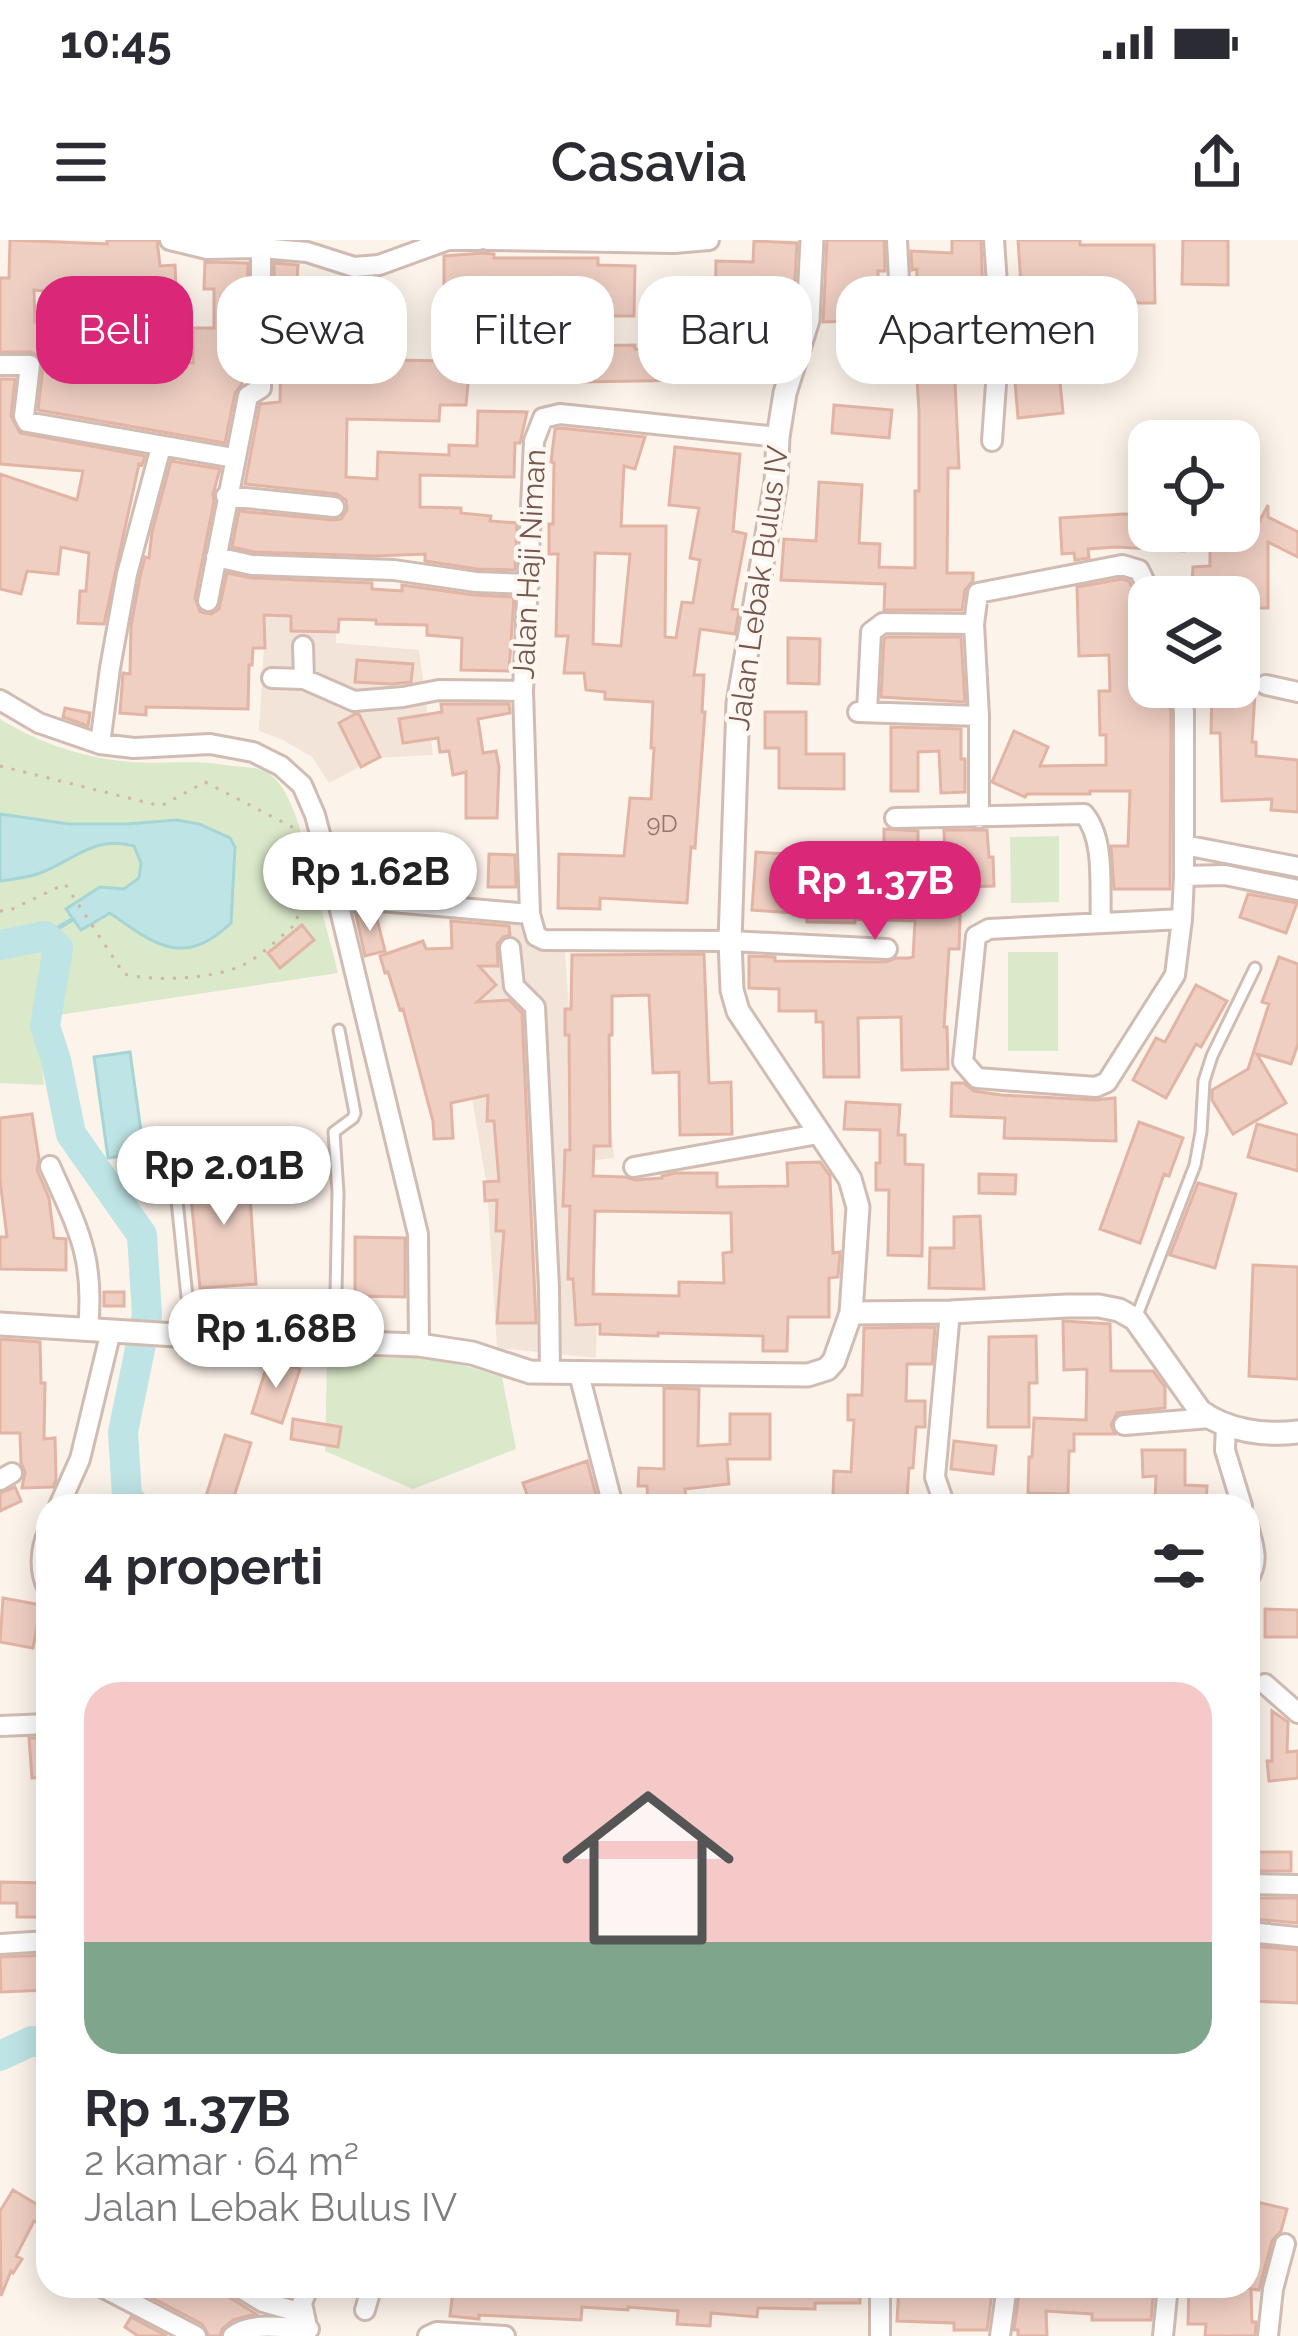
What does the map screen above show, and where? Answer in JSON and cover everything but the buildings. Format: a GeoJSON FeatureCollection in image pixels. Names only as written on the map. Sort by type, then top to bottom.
{"type":"FeatureCollection","features":[{"type":"Feature","properties":{"kind":"street"},"geometry":{"type":"LineString","coordinates":[[170,240],[207,249],[224,245],[307,252],[338,264],[368,267],[448,240],[709,240]]}},
{"type":"Feature","properties":{"kind":"street","name":"Jalan Lebak Bulus IV"},"geometry":{"type":"LineString","coordinates":[[0,1324],[419,1345],[472,1353],[530,1372],[808,1375],[827,1369],[834,1361],[851,1312],[858,1207],[850,1179],[738,1010],[732,990],[730,940],[738,703],[776,482],[785,393],[808,320],[812,240]]}},
{"type":"Feature","properties":{"kind":"street"},"geometry":{"type":"LineString","coordinates":[[896,240],[898,276]]}},
{"type":"Feature","properties":{"kind":"street"},"geometry":{"type":"LineString","coordinates":[[992,441],[1000,328],[994,240]]}},
{"type":"Feature","properties":{"kind":"street"},"geometry":{"type":"LineString","coordinates":[[208,601],[248,396],[261,388],[261,248]]}},
{"type":"Feature","properties":{"kind":"street"},"geometry":{"type":"LineString","coordinates":[[0,365],[30,365],[27,422],[234,458]]}},
{"type":"Feature","properties":{"kind":"street","name":"Jalan Haji Niman"},"geometry":{"type":"LineString","coordinates":[[730,940],[544,940],[536,936],[530,914],[523,692],[534,441],[543,418],[560,414],[778,437]]}},
{"type":"Feature","properties":{"kind":"street"},"geometry":{"type":"LineString","coordinates":[[100,744],[127,574],[161,447]]}},
{"type":"Feature","properties":{"kind":"street"},"geometry":{"type":"LineString","coordinates":[[226,496],[334,507]]}},
{"type":"Feature","properties":{"kind":"street"},"geometry":{"type":"LineString","coordinates":[[216,557],[252,566],[394,569],[476,582],[529,584]]}},
{"type":"Feature","properties":{"kind":"street"},"geometry":{"type":"LineString","coordinates":[[979,818],[974,624],[978,593],[1122,565],[1139,570],[1142,576]]}},
{"type":"Feature","properties":{"kind":"street"},"geometry":{"type":"LineString","coordinates":[[974,624],[883,623],[871,632],[863,712],[979,716]]}},
{"type":"Feature","properties":{"kind":"street"},"geometry":{"type":"LineString","coordinates":[[302,646],[304,679]]}},
{"type":"Feature","properties":{"kind":"street"},"geometry":{"type":"LineString","coordinates":[[272,678],[304,679],[354,701],[439,690],[523,692]]}},
{"type":"Feature","properties":{"kind":"street"},"geometry":{"type":"LineString","coordinates":[[1266,685],[1298,692]]}},
{"type":"Feature","properties":{"kind":"street"},"geometry":{"type":"LineString","coordinates":[[0,700],[39,723],[100,744],[134,748],[210,744],[254,752],[281,766],[302,785],[315,815],[338,902],[418,1234],[419,1345]]}},
{"type":"Feature","properties":{"kind":"street"},"geometry":{"type":"LineString","coordinates":[[1182,919],[989,929],[976,936],[963,1062],[977,1078],[1096,1087],[1108,1082],[1175,975],[1182,919],[1184,876],[1183,708]]}},
{"type":"Feature","properties":{"kind":"street"},"geometry":{"type":"LineString","coordinates":[[895,818],[1084,814],[1093,825],[1098,850],[1101,922]]}},
{"type":"Feature","properties":{"kind":"street"},"geometry":{"type":"LineString","coordinates":[[1184,845],[1298,867]]}},
{"type":"Feature","properties":{"kind":"street"},"geometry":{"type":"LineString","coordinates":[[1225,875],[1228,854]]}},
{"type":"Feature","properties":{"kind":"street"},"geometry":{"type":"LineString","coordinates":[[1184,876],[1225,875],[1298,890]]}},
{"type":"Feature","properties":{"kind":"street"},"geometry":{"type":"LineString","coordinates":[[338,902],[530,914]]}},
{"type":"Feature","properties":{"kind":"street"},"geometry":{"type":"LineString","coordinates":[[730,940],[887,949]]}},
{"type":"Feature","properties":{"kind":"street"},"geometry":{"type":"LineString","coordinates":[[510,948],[514,986],[535,1007],[550,1372]]}},
{"type":"Feature","properties":{"kind":"street"},"geometry":{"type":"LineString","coordinates":[[634,1167],[818,1134]]}},
{"type":"Feature","properties":{"kind":"street"},"geometry":{"type":"LineString","coordinates":[[50,1166],[78,1227],[108,1331],[80,1459],[64,1494]]}},
{"type":"Feature","properties":{"kind":"street"},"geometry":{"type":"LineString","coordinates":[[851,1312],[1100,1306],[1119,1310],[1135,1319],[1200,1411],[1218,1422],[1238,1494]]}},
{"type":"Feature","properties":{"kind":"street"},"geometry":{"type":"LineString","coordinates":[[941,1494],[935,1477],[950,1312]]}},
{"type":"Feature","properties":{"kind":"street"},"geometry":{"type":"LineString","coordinates":[[579,1374],[610,1494]]}},
{"type":"Feature","properties":{"kind":"street"},"geometry":{"type":"LineString","coordinates":[[1124,1425],[1218,1422],[1258,1432],[1298,1432]]}},
{"type":"Feature","properties":{"kind":"street"},"geometry":{"type":"LineString","coordinates":[[1265,1684],[1298,1713]]}},
{"type":"Feature","properties":{"kind":"street"},"geometry":{"type":"LineString","coordinates":[[0,1726],[36,1724]]}},
{"type":"Feature","properties":{"kind":"street"},"geometry":{"type":"LineString","coordinates":[[1260,1884],[1298,1885]]}},
{"type":"Feature","properties":{"kind":"street"},"geometry":{"type":"LineString","coordinates":[[1260,1933],[1298,1937]]}},
{"type":"Feature","properties":{"kind":"street"},"geometry":{"type":"LineString","coordinates":[[0,1944],[36,1942]]}},
{"type":"Feature","properties":{"kind":"street"},"geometry":{"type":"LineString","coordinates":[[1268,2336],[1273,2289],[1285,2244]]}},
{"type":"Feature","properties":{"kind":"street"},"geometry":{"type":"LineString","coordinates":[[122,2298],[196,2336]]}},
{"type":"Feature","properties":{"kind":"street"},"geometry":{"type":"LineString","coordinates":[[137,2306],[143,2298]]}},
{"type":"Feature","properties":{"kind":"street"},"geometry":{"type":"LineString","coordinates":[[256,2298],[308,2326]]}},
{"type":"Feature","properties":{"kind":"street"},"geometry":{"type":"LineString","coordinates":[[365,2310],[368,2298]]}},
{"type":"Feature","properties":{"kind":"street"},"geometry":{"type":"LineString","coordinates":[[880,2298],[880,2336]]}},
{"type":"Feature","properties":{"kind":"street"},"geometry":{"type":"LineString","coordinates":[[1000,2336],[1005,2298]]}},
{"type":"Feature","properties":{"kind":"street"},"geometry":{"type":"LineString","coordinates":[[1163,2336],[1167,2298]]}},
{"type":"Feature","properties":{"kind":"street"},"geometry":{"type":"LineString","coordinates":[[233,2336],[249,2327],[308,2326]]}},
{"type":"Feature","properties":{"kind":"street"},"geometry":{"type":"LineString","coordinates":[[428,2336],[437,2332],[505,2336]]}},
{"type":"Feature","properties":{"kind":"lane"},"geometry":{"type":"LineString","coordinates":[[1135,1319],[1195,1166],[1204,1081],[1212,1056],[1255,968]]}},
{"type":"Feature","properties":{"kind":"lane"},"geometry":{"type":"LineString","coordinates":[[335,1343],[338,1193],[334,1132],[355,1113],[339,1030]]}},
{"type":"Feature","properties":{"kind":"lane"},"geometry":{"type":"LineString","coordinates":[[176,1191],[187,1298],[195,1304],[232,1309],[238,1317],[240,1339]]}},
{"type":"Feature","properties":{"kind":"path"},"geometry":{"type":"LineString","coordinates":[[0,766],[161,806],[205,782],[296,829],[307,864],[296,924],[243,965],[206,974],[144,979],[124,974],[65,884],[0,911]]}},
{"type":"Feature","properties":{"kind":"shaded area"},"geometry":{"type":"Polygon","coordinates":[[[268,580],[336,586],[336,643],[419,650],[433,755],[376,758],[329,783],[312,757],[259,731],[268,580]]]}},
{"type":"Feature","properties":{"kind":"shaded area"},"geometry":{"type":"Polygon","coordinates":[[[449,913],[540,918],[544,949],[565,948],[569,1016],[600,1013],[614,1158],[586,1161],[597,1299],[596,1358],[497,1348],[487,1187],[456,1003],[449,913]]]}},
{"type":"Feature","properties":{"kind":"green space"},"geometry":{"type":"Polygon","coordinates":[[[0,719],[54,745],[98,758],[267,772],[280,784],[297,820],[338,973],[38,1018],[44,1085],[0,1083],[0,719]]]}},
{"type":"Feature","properties":{"kind":"green space"},"geometry":{"type":"Polygon","coordinates":[[[1059,836],[1059,902],[1011,903],[1010,837],[1059,836]]]}},
{"type":"Feature","properties":{"kind":"green space"},"geometry":{"type":"Polygon","coordinates":[[[1008,952],[1058,952],[1058,1051],[1008,1051],[1008,952]]]}},
{"type":"Feature","properties":{"kind":"green space"},"geometry":{"type":"Polygon","coordinates":[[[327,1357],[439,1358],[502,1377],[516,1449],[413,1489],[325,1451],[327,1357]]]}},
{"type":"Feature","properties":{"kind":"water"},"geometry":{"type":"Polygon","coordinates":[[[0,814],[69,824],[177,820],[230,838],[235,847],[231,923],[199,945],[184,948],[156,942],[110,913],[81,930],[66,909],[100,887],[124,889],[139,878],[141,863],[134,846],[96,846],[35,875],[0,881],[0,814]]]}},
{"type":"Feature","properties":{"kind":"water"},"geometry":{"type":"Polygon","coordinates":[[[130,1052],[144,1153],[108,1158],[94,1057],[130,1052]]]}},
{"type":"Feature","properties":{"kind":"waterway"},"geometry":{"type":"LineString","coordinates":[[45,936],[73,919]]}},
{"type":"Feature","properties":{"kind":"waterway"},"geometry":{"type":"LineString","coordinates":[[0,945],[45,936],[58,948],[45,1026],[71,1134],[142,1235],[147,1315],[123,1432],[127,1494]]}},
{"type":"Feature","properties":{"kind":"waterway"},"geometry":{"type":"LineString","coordinates":[[0,2056],[36,2042]]}}]}
